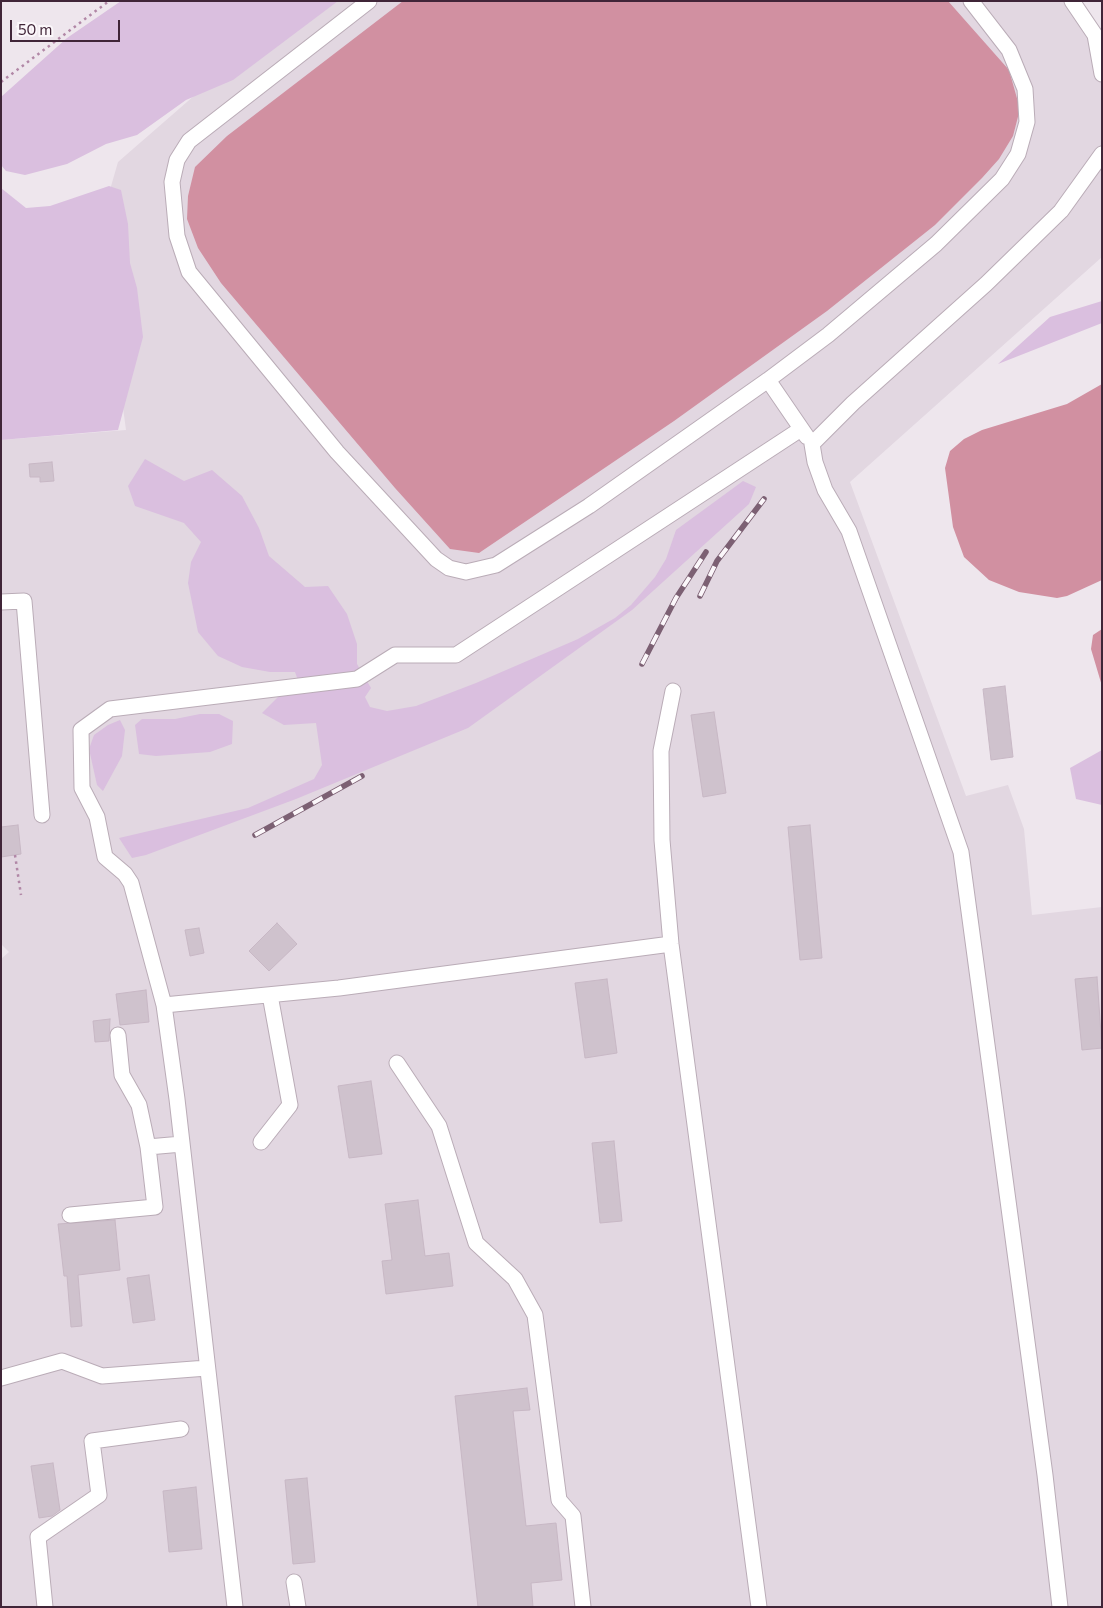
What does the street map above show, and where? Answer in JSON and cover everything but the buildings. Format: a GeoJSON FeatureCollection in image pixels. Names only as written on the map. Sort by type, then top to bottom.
{"type":"FeatureCollection","features":[{"type":"Feature","properties":{"kind":"lane"},"geometry":{"type":"LineString","coordinates":[[369,1],[189,141],[177,160],[172,182],[177,236],[189,272],[337,452],[436,559],[449,568],[466,572],[496,565],[589,506],[768,380],[828,334],[936,244],[1002,179],[1018,154],[1027,122],[1025,89],[1009,50],[971,1]]}},
{"type":"Feature","properties":{"kind":"lane"},"geometry":{"type":"LineString","coordinates":[[1072,1],[1094,35],[1102,74]]}},
{"type":"Feature","properties":{"kind":"lane"},"geometry":{"type":"LineString","coordinates":[[812,444],[853,403],[986,284],[1054,217],[1089,175],[1102,154]]}},
{"type":"Feature","properties":{"kind":"lane"},"geometry":{"type":"LineString","coordinates":[[768,380],[812,444],[815,462],[825,490],[849,531],[961,852],[1043,1465],[1060,1607]]}},
{"type":"Feature","properties":{"kind":"lane"},"geometry":{"type":"LineString","coordinates":[[235,1607],[182,1144],[164,1004],[131,883],[126,874],[105,857],[96,817],[82,788],[81,730],[110,709],[356,679],[395,655],[456,655],[802,429]]}},
{"type":"Feature","properties":{"kind":"lane"},"geometry":{"type":"LineString","coordinates":[[1,602],[24,601],[42,814]]}},
{"type":"Feature","properties":{"kind":"lane"},"geometry":{"type":"LineString","coordinates":[[673,690],[661,750],[662,840],[671,944],[759,1607]]}},
{"type":"Feature","properties":{"kind":"lane"},"geometry":{"type":"LineString","coordinates":[[164,1004],[270,995],[671,944]]}},
{"type":"Feature","properties":{"kind":"lane"},"geometry":{"type":"LineString","coordinates":[[261,1142],[290,1105],[270,995]]}},
{"type":"Feature","properties":{"kind":"lane"},"geometry":{"type":"LineString","coordinates":[[70,1215],[155,1207],[148,1148],[139,1105],[122,1075],[118,1036]]}},
{"type":"Feature","properties":{"kind":"lane"},"geometry":{"type":"LineString","coordinates":[[397,1063],[439,1126],[476,1243],[515,1279],[535,1315],[559,1500],[573,1516],[583,1607]]}},
{"type":"Feature","properties":{"kind":"lane"},"geometry":{"type":"LineString","coordinates":[[148,1148],[182,1144]]}},
{"type":"Feature","properties":{"kind":"lane"},"geometry":{"type":"LineString","coordinates":[[1,1378],[62,1361],[102,1376],[207,1368]]}},
{"type":"Feature","properties":{"kind":"lane"},"geometry":{"type":"LineString","coordinates":[[45,1607],[38,1536],[99,1495],[92,1442],[181,1429]]}},
{"type":"Feature","properties":{"kind":"lane"},"geometry":{"type":"LineString","coordinates":[[294,1582],[298,1607]]}},
{"type":"Feature","properties":{"kind":"path"},"geometry":{"type":"LineString","coordinates":[[1,82],[109,1]]}},
{"type":"Feature","properties":{"kind":"path"},"geometry":{"type":"LineString","coordinates":[[16,855],[21,895]]}},
{"type":"Feature","properties":{"kind":"shaded area"},"geometry":{"type":"Polygon","coordinates":[[[121,1],[338,1],[233,80],[186,100],[137,135],[106,144],[67,164],[25,175],[6,171],[1,165],[1,97],[67,38],[121,1]]]}},
{"type":"Feature","properties":{"kind":"shaded area"},"geometry":{"type":"Polygon","coordinates":[[[303,1],[1074,1],[1102,36],[1102,257],[850,482],[966,796],[1008,785],[1024,829],[1032,915],[1102,907],[1102,1607],[1,1607],[1,959],[9,952],[1,944],[1,440],[126,430],[99,228],[118,162],[303,1]]]}},
{"type":"Feature","properties":{"kind":"shaded area"},"geometry":{"type":"Polygon","coordinates":[[[403,1],[948,1],[1009,70],[1020,109],[1013,136],[999,159],[982,178],[935,225],[827,311],[674,421],[479,553],[450,549],[395,488],[221,283],[198,248],[187,219],[188,196],[195,167],[227,136],[403,1]]]}},
{"type":"Feature","properties":{"kind":"shaded area"},"geometry":{"type":"Polygon","coordinates":[[[109,186],[121,190],[128,224],[130,263],[137,288],[143,337],[118,430],[1,440],[1,188],[26,208],[50,206],[109,186]]]}},
{"type":"Feature","properties":{"kind":"shaded area"},"geometry":{"type":"Polygon","coordinates":[[[1102,301],[1102,323],[998,364],[1050,317],[1102,301]]]}},
{"type":"Feature","properties":{"kind":"shaded area"},"geometry":{"type":"Polygon","coordinates":[[[1102,384],[1102,580],[1067,596],[1057,598],[1019,592],[989,580],[964,557],[953,527],[945,468],[950,451],[964,439],[982,430],[1067,404],[1102,384]]]}},
{"type":"Feature","properties":{"kind":"shaded area"},"geometry":{"type":"Polygon","coordinates":[[[145,459],[184,481],[212,470],[242,496],[259,528],[269,556],[305,587],[328,586],[347,614],[357,644],[357,664],[371,688],[365,697],[370,707],[387,711],[416,706],[476,683],[578,639],[615,618],[631,605],[655,577],[666,559],[676,530],[743,481],[756,487],[749,504],[632,610],[468,728],[296,799],[146,855],[132,858],[119,838],[248,808],[314,779],[322,765],[316,723],[284,725],[262,713],[281,694],[299,683],[295,672],[270,672],[242,667],[218,656],[198,632],[188,583],[191,562],[201,542],[184,523],[135,506],[128,486],[145,459]]]}},
{"type":"Feature","properties":{"kind":"shaded area"},"geometry":{"type":"Polygon","coordinates":[[[1102,629],[1102,686],[1091,649],[1093,635],[1102,629]]]}},
{"type":"Feature","properties":{"kind":"shaded area"},"geometry":{"type":"Polygon","coordinates":[[[200,714],[219,714],[233,721],[232,744],[210,752],[156,756],[139,754],[135,725],[142,719],[175,719],[200,714]]]}},
{"type":"Feature","properties":{"kind":"shaded area"},"geometry":{"type":"Polygon","coordinates":[[[120,720],[125,730],[122,756],[103,791],[97,785],[89,749],[94,735],[108,725],[120,720]]]}},
{"type":"Feature","properties":{"kind":"shaded area"},"geometry":{"type":"Polygon","coordinates":[[[1102,750],[1102,805],[1076,799],[1070,768],[1102,750]]]}},
{"type":"Feature","properties":{"kind":"railway"},"geometry":{"type":"LineString","coordinates":[[700,596],[717,561],[764,499]]}},
{"type":"Feature","properties":{"kind":"railway"},"geometry":{"type":"LineString","coordinates":[[642,664],[676,598],[706,552]]}},
{"type":"Feature","properties":{"kind":"railway"},"geometry":{"type":"LineString","coordinates":[[255,835],[362,776]]}}]}
